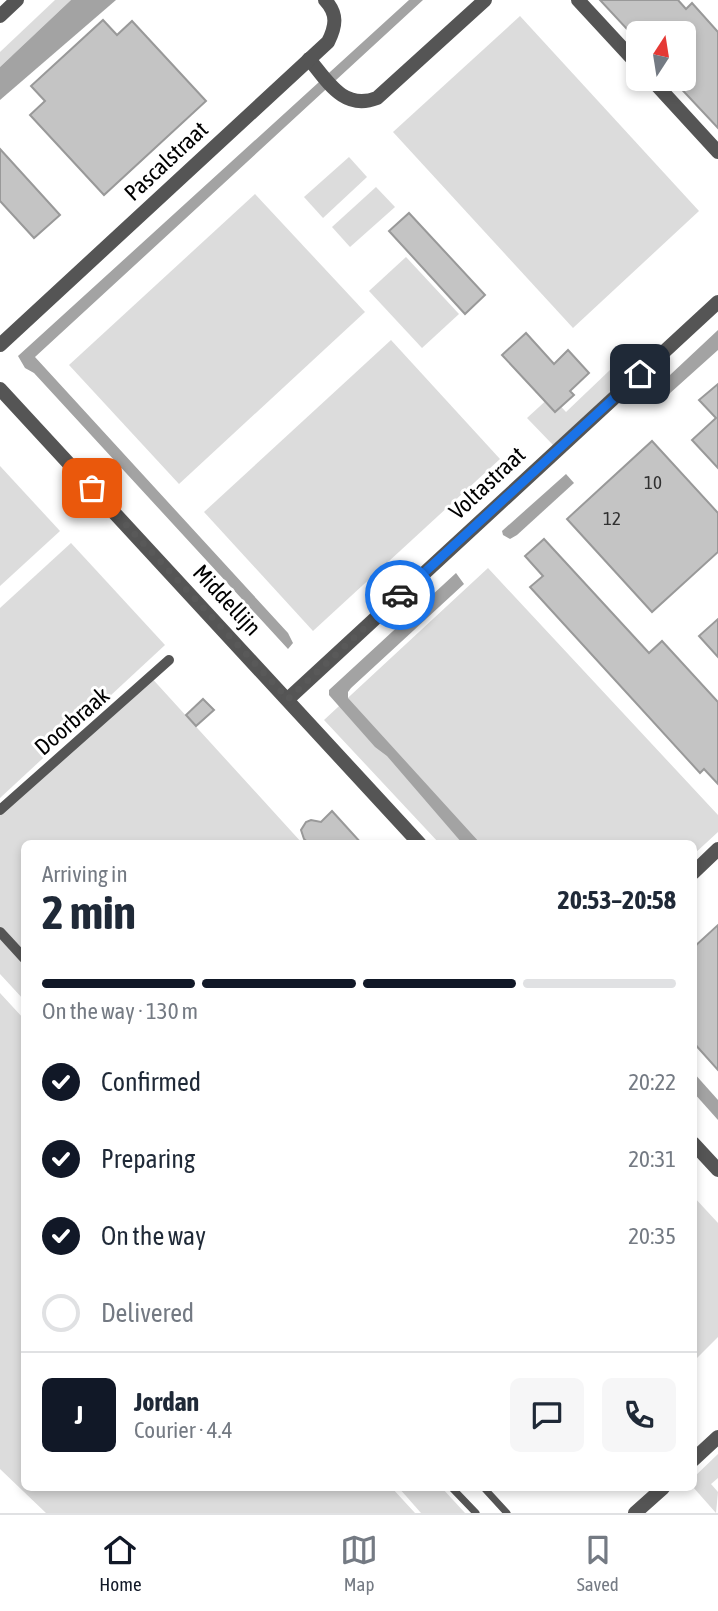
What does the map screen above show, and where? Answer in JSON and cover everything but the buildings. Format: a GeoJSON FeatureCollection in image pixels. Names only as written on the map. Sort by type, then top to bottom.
{"type":"FeatureCollection","features":[{"type":"Feature","properties":{"kind":"street"},"geometry":{"type":"LineString","coordinates":[[0,16],[17,0]]}},
{"type":"Feature","properties":{"kind":"street","name":"Pascalstraat"},"geometry":{"type":"LineString","coordinates":[[0,345],[328,42],[335,26],[332,7],[325,0]]}},
{"type":"Feature","properties":{"kind":"street"},"geometry":{"type":"LineString","coordinates":[[309,59],[336,91],[348,100],[365,103],[377,98],[485,0]]}},
{"type":"Feature","properties":{"kind":"street"},"geometry":{"type":"LineString","coordinates":[[578,0],[626,52]]}},
{"type":"Feature","properties":{"kind":"street"},"geometry":{"type":"LineString","coordinates":[[662,91],[718,152]]}},
{"type":"Feature","properties":{"kind":"street","name":"Voltastraat"},"geometry":{"type":"LineString","coordinates":[[288,699],[718,302]]}},
{"type":"Feature","properties":{"kind":"street","name":"Middellijn"},"geometry":{"type":"LineString","coordinates":[[0,389],[416,840]]}},
{"type":"Feature","properties":{"kind":"street","name":"Doorbraak"},"geometry":{"type":"LineString","coordinates":[[0,810],[169,660]]}},
{"type":"Feature","properties":{"kind":"street"},"geometry":{"type":"LineString","coordinates":[[697,869],[718,849]]}},
{"type":"Feature","properties":{"kind":"street"},"geometry":{"type":"LineString","coordinates":[[0,932],[21,955]]}},
{"type":"Feature","properties":{"kind":"street"},"geometry":{"type":"LineString","coordinates":[[697,1147],[718,1170]]}},
{"type":"Feature","properties":{"kind":"street"},"geometry":{"type":"LineString","coordinates":[[697,1456],[718,1437]]}},
{"type":"Feature","properties":{"kind":"street"},"geometry":{"type":"LineString","coordinates":[[635,1513],[660,1491]]}},
{"type":"Feature","properties":{"kind":"lane"},"geometry":{"type":"LineString","coordinates":[[455,1491],[476,1513]]}},
{"type":"Feature","properties":{"kind":"lane"},"geometry":{"type":"LineString","coordinates":[[487,1491],[507,1513]]}},
{"type":"Feature","properties":{"kind":"shaded area"},"geometry":{"type":"Polygon","coordinates":[[[55,0],[71,0],[0,67],[0,52],[55,0]]]}},
{"type":"Feature","properties":{"kind":"shaded area"},"geometry":{"type":"Polygon","coordinates":[[[71,0],[116,0],[0,100],[0,67],[71,0]]]}},
{"type":"Feature","properties":{"kind":"shaded area"},"geometry":{"type":"Polygon","coordinates":[[[409,0],[423,0],[35,357],[288,633],[293,643],[288,649],[34,373],[25,368],[18,356],[409,0]]]}},
{"type":"Feature","properties":{"kind":"shaded area"},"geometry":{"type":"Polygon","coordinates":[[[520,16],[699,211],[573,328],[393,132],[520,16]]]}},
{"type":"Feature","properties":{"kind":"shaded area"},"geometry":{"type":"Polygon","coordinates":[[[349,157],[367,177],[323,218],[304,197],[349,157]]]}},
{"type":"Feature","properties":{"kind":"shaded area"},"geometry":{"type":"Polygon","coordinates":[[[376,187],[395,207],[350,247],[332,227],[376,187]]]}},
{"type":"Feature","properties":{"kind":"shaded area"},"geometry":{"type":"Polygon","coordinates":[[[255,194],[365,312],[179,484],[69,365],[255,194]]]}},
{"type":"Feature","properties":{"kind":"shaded area"},"geometry":{"type":"Polygon","coordinates":[[[406,257],[459,314],[422,348],[369,291],[406,257]]]}},
{"type":"Feature","properties":{"kind":"shaded area"},"geometry":{"type":"Polygon","coordinates":[[[718,330],[718,350],[669,394],[659,383],[718,330]]]}},
{"type":"Feature","properties":{"kind":"shaded area"},"geometry":{"type":"Polygon","coordinates":[[[391,340],[500,459],[313,631],[204,512],[391,340]]]}},
{"type":"Feature","properties":{"kind":"shaded area"},"geometry":{"type":"Polygon","coordinates":[[[610,370],[620,383],[553,445],[527,418],[551,396],[566,412],[610,370]]]}},
{"type":"Feature","properties":{"kind":"shaded area"},"geometry":{"type":"Polygon","coordinates":[[[0,466],[60,531],[0,586],[0,466]]]}},
{"type":"Feature","properties":{"kind":"shaded area"},"geometry":{"type":"Polygon","coordinates":[[[566,474],[574,483],[517,535],[510,539],[503,535],[502,531],[566,474]]]}},
{"type":"Feature","properties":{"kind":"shaded area"},"geometry":{"type":"Polygon","coordinates":[[[71,543],[165,645],[0,798],[0,608],[71,543]]]}},
{"type":"Feature","properties":{"kind":"shaded area"},"geometry":{"type":"Polygon","coordinates":[[[488,568],[718,815],[718,832],[697,851],[697,840],[436,840],[324,720],[488,568]]]}},
{"type":"Feature","properties":{"kind":"shaded area"},"geometry":{"type":"Polygon","coordinates":[[[456,573],[464,584],[351,688],[348,698],[477,840],[459,840],[387,756],[375,747],[329,695],[329,690],[456,573]]]}},
{"type":"Feature","properties":{"kind":"shaded area"},"geometry":{"type":"Polygon","coordinates":[[[148,674],[299,840],[21,840],[21,997],[0,974],[0,805],[148,674]]]}},
{"type":"Feature","properties":{"kind":"shaded area"},"geometry":{"type":"Polygon","coordinates":[[[0,993],[21,1016],[21,1489],[0,1469],[0,993]]]}},
{"type":"Feature","properties":{"kind":"shaded area"},"geometry":{"type":"Polygon","coordinates":[[[697,1076],[718,1100],[718,1120],[697,1096],[697,1076]]]}},
{"type":"Feature","properties":{"kind":"shaded area"},"geometry":{"type":"Polygon","coordinates":[[[697,1200],[718,1223],[718,1337],[697,1358],[697,1200]]]}},
{"type":"Feature","properties":{"kind":"shaded area"},"geometry":{"type":"Polygon","coordinates":[[[718,1454],[718,1478],[711,1484],[718,1492],[716,1513],[697,1491],[697,1474],[718,1454]]]}},
{"type":"Feature","properties":{"kind":"shaded area"},"geometry":{"type":"Polygon","coordinates":[[[23,1491],[395,1491],[415,1513],[46,1513],[23,1491]]]}},
{"type":"Feature","properties":{"kind":"shaded area"},"geometry":{"type":"Polygon","coordinates":[[[402,1491],[445,1491],[465,1513],[421,1513],[402,1491]]]}},
{"type":"Feature","properties":{"kind":"way so far"},"geometry":{"type":"LineString","coordinates":[[92,488],[288,699],[400,595]]}},
{"type":"Feature","properties":{"kind":"route"},"geometry":{"type":"LineString","coordinates":[[400,595],[640,374]]}}]}
